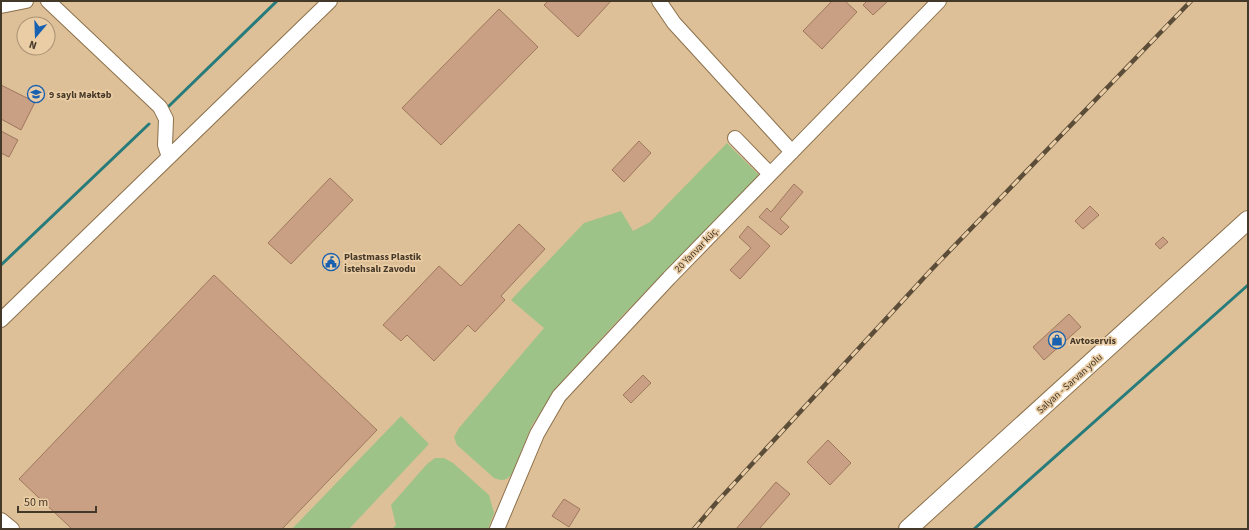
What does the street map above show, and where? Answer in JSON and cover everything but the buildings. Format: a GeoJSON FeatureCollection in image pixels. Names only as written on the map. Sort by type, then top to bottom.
{"type":"FeatureCollection","features":[{"type":"Feature","properties":{"kind":"main road","name":"Salyan - Sarvan yolu"},"geometry":{"type":"LineString","coordinates":[[908,529],[1248,220]]}},
{"type":"Feature","properties":{"kind":"street"},"geometry":{"type":"LineString","coordinates":[[1,6],[26,1]]}},
{"type":"Feature","properties":{"kind":"street"},"geometry":{"type":"LineString","coordinates":[[48,1],[160,108],[166,119],[165,145],[169,157]]}},
{"type":"Feature","properties":{"kind":"street"},"geometry":{"type":"LineString","coordinates":[[1,320],[330,1]]}},
{"type":"Feature","properties":{"kind":"street"},"geometry":{"type":"LineString","coordinates":[[659,1],[674,23],[792,152]]}},
{"type":"Feature","properties":{"kind":"street","name":"20 Yanvar küç."},"geometry":{"type":"LineString","coordinates":[[497,529],[537,434],[559,396],[657,290],[939,1]]}},
{"type":"Feature","properties":{"kind":"street"},"geometry":{"type":"LineString","coordinates":[[735,138],[770,174]]}},
{"type":"Feature","properties":{"kind":"street"},"geometry":{"type":"LineString","coordinates":[[1,520],[12,529]]}},
{"type":"Feature","properties":{"kind":"green space"},"geometry":{"type":"Polygon","coordinates":[[[727,143],[759,175],[622,316],[564,379],[532,425],[512,474],[504,480],[494,478],[457,445],[454,437],[459,428],[544,328],[511,300],[584,223],[621,211],[633,231],[650,222],[727,143]]]}},
{"type":"Feature","properties":{"kind":"green space"},"geometry":{"type":"Polygon","coordinates":[[[401,416],[429,444],[349,529],[292,529],[401,416]]]}},
{"type":"Feature","properties":{"kind":"green space"},"geometry":{"type":"Polygon","coordinates":[[[435,458],[444,458],[453,463],[489,495],[494,513],[488,529],[392,529],[396,525],[391,505],[427,464],[435,458]]]}},
{"type":"Feature","properties":{"kind":"waterway"},"geometry":{"type":"LineString","coordinates":[[169,106],[277,1]]}},
{"type":"Feature","properties":{"kind":"waterway"},"geometry":{"type":"LineString","coordinates":[[1,265],[149,124]]}},
{"type":"Feature","properties":{"kind":"waterway"},"geometry":{"type":"LineString","coordinates":[[974,529],[1248,285]]}},
{"type":"Feature","properties":{"kind":"railway"},"geometry":{"type":"LineString","coordinates":[[694,529],[716,503],[932,269],[1191,1]]}},
{"type":"Feature","properties":{"kind":"place","name":"9 saylı Məktəb"},"geometry":{"type":"Point","coordinates":[36,94]}},
{"type":"Feature","properties":{"kind":"place","name":"Plastmass Plastik İstehsalı Zavodu"},"geometry":{"type":"Point","coordinates":[331,262]}},
{"type":"Feature","properties":{"kind":"place","name":"Avtoservis"},"geometry":{"type":"Point","coordinates":[1057,340]}}]}
